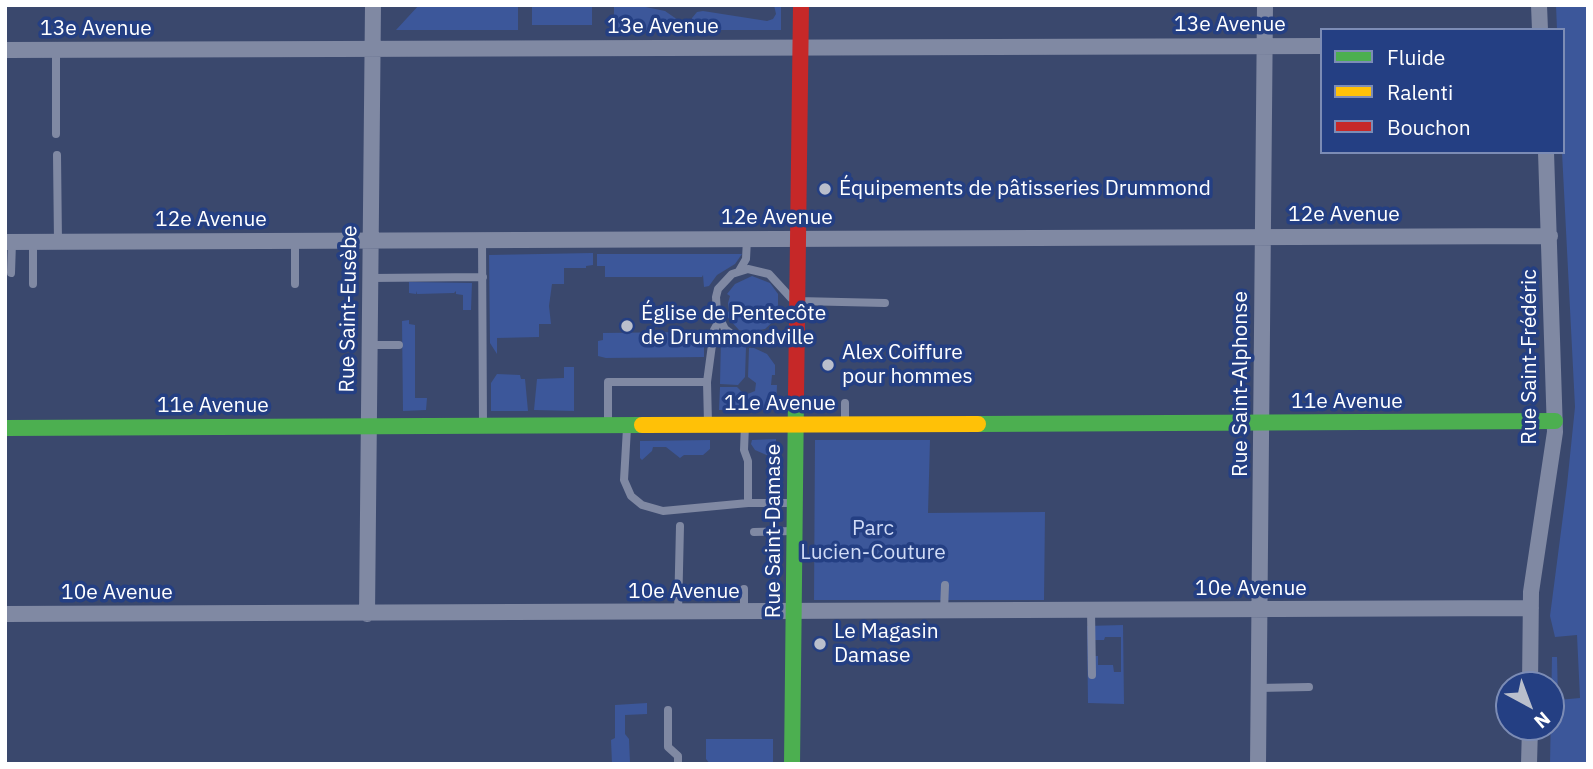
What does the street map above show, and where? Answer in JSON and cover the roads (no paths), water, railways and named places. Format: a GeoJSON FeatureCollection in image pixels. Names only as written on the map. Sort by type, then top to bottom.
{"type":"FeatureCollection","features":[{"type":"Feature","properties":{"kind":"street","name":"Rue Saint-Eusèbe"},"geometry":{"type":"LineString","coordinates":[[366,614],[373,5]]}},
{"type":"Feature","properties":{"kind":"street","name":"Rue Saint-Damase"},"geometry":{"type":"LineString","coordinates":[[792,764],[801,5]]}},
{"type":"Feature","properties":{"kind":"street","name":"Rue Saint-Alphonse"},"geometry":{"type":"LineString","coordinates":[[1258,764],[1265,5]]}},
{"type":"Feature","properties":{"kind":"street"},"geometry":{"type":"LineString","coordinates":[[1539,5],[1540,28]]}},
{"type":"Feature","properties":{"kind":"street","name":"13e Avenue"},"geometry":{"type":"LineString","coordinates":[[5,50],[1320,46]]}},
{"type":"Feature","properties":{"kind":"street","name":"Rue Saint-Frédéric"},"geometry":{"type":"LineString","coordinates":[[1530,671],[1531,592],[1555,421],[1546,154]]}},
{"type":"Feature","properties":{"kind":"street","name":"12e Avenue"},"geometry":{"type":"LineString","coordinates":[[8,242],[1550,236]]}},
{"type":"Feature","properties":{"kind":"street","name":"11e Avenue"},"geometry":{"type":"LineString","coordinates":[[5,428],[1555,421]]}},
{"type":"Feature","properties":{"kind":"street","name":"10e Avenue"},"geometry":{"type":"LineString","coordinates":[[5,614],[1531,608]]}},
{"type":"Feature","properties":{"kind":"street"},"geometry":{"type":"LineString","coordinates":[[1529,764],[1530,741]]}},
{"type":"Feature","properties":{"kind":"lane"},"geometry":{"type":"LineString","coordinates":[[56,50],[56,135]]}},
{"type":"Feature","properties":{"kind":"lane"},"geometry":{"type":"LineString","coordinates":[[57,155],[58,242]]}},
{"type":"Feature","properties":{"kind":"lane"},"geometry":{"type":"LineString","coordinates":[[482,239],[483,425]]}},
{"type":"Feature","properties":{"kind":"lane"},"geometry":{"type":"LineString","coordinates":[[747,239],[747,259],[739,271],[724,281],[718,289],[716,305],[719,321],[733,335],[754,341],[774,340],[797,329]]}},
{"type":"Feature","properties":{"kind":"lane"},"geometry":{"type":"LineString","coordinates":[[295,241],[295,284]]}},
{"type":"Feature","properties":{"kind":"lane"},"geometry":{"type":"LineString","coordinates":[[8,242],[12,273]]}},
{"type":"Feature","properties":{"kind":"lane"},"geometry":{"type":"LineString","coordinates":[[33,242],[33,284]]}},
{"type":"Feature","properties":{"kind":"lane"},"geometry":{"type":"LineString","coordinates":[[739,271],[769,274],[791,298],[798,300],[885,303]]}},
{"type":"Feature","properties":{"kind":"lane"},"geometry":{"type":"LineString","coordinates":[[371,278],[482,277]]}},
{"type":"Feature","properties":{"kind":"lane"},"geometry":{"type":"LineString","coordinates":[[708,425],[707,382],[714,330],[719,321]]}},
{"type":"Feature","properties":{"kind":"lane"},"geometry":{"type":"LineString","coordinates":[[369,345],[399,345]]}},
{"type":"Feature","properties":{"kind":"lane"},"geometry":{"type":"LineString","coordinates":[[608,425],[608,383],[707,382]]}},
{"type":"Feature","properties":{"kind":"lane"},"geometry":{"type":"LineString","coordinates":[[845,403],[845,425]]}},
{"type":"Feature","properties":{"kind":"lane"},"geometry":{"type":"LineString","coordinates":[[626,425],[624,480],[631,496],[642,505],[663,511],[748,503],[796,503]]}},
{"type":"Feature","properties":{"kind":"lane"},"geometry":{"type":"LineString","coordinates":[[745,425],[748,503]]}},
{"type":"Feature","properties":{"kind":"lane"},"geometry":{"type":"LineString","coordinates":[[677,613],[680,526]]}},
{"type":"Feature","properties":{"kind":"lane"},"geometry":{"type":"LineString","coordinates":[[754,532],[796,531]]}},
{"type":"Feature","properties":{"kind":"lane"},"geometry":{"type":"LineString","coordinates":[[944,611],[945,585]]}},
{"type":"Feature","properties":{"kind":"lane"},"geometry":{"type":"LineString","coordinates":[[744,589],[744,612]]}},
{"type":"Feature","properties":{"kind":"lane"},"geometry":{"type":"LineString","coordinates":[[1091,610],[1092,675]]}},
{"type":"Feature","properties":{"kind":"lane"},"geometry":{"type":"LineString","coordinates":[[1259,688],[1309,687]]}},
{"type":"Feature","properties":{"kind":"lane"},"geometry":{"type":"LineString","coordinates":[[668,710],[668,747],[678,756],[678,764]]}},
{"type":"Feature","properties":{"kind":"place","name":"Équipements de pâtisseries Drummond"},"geometry":{"type":"Point","coordinates":[825,189]}},
{"type":"Feature","properties":{"kind":"place","name":"Église de Pentecôte de Drummondville"},"geometry":{"type":"Point","coordinates":[627,326]}},
{"type":"Feature","properties":{"kind":"place","name":"Alex Coiffure pour hommes"},"geometry":{"type":"Point","coordinates":[828,365]}},
{"type":"Feature","properties":{"kind":"place","name":"Le Magasin Damase"},"geometry":{"type":"Point","coordinates":[820,644]}},
{"type":"Feature","properties":{"kind":"park label","name":"Parc Lucien-Couture"},"geometry":{"type":"Point","coordinates":[873,541]}}]}
